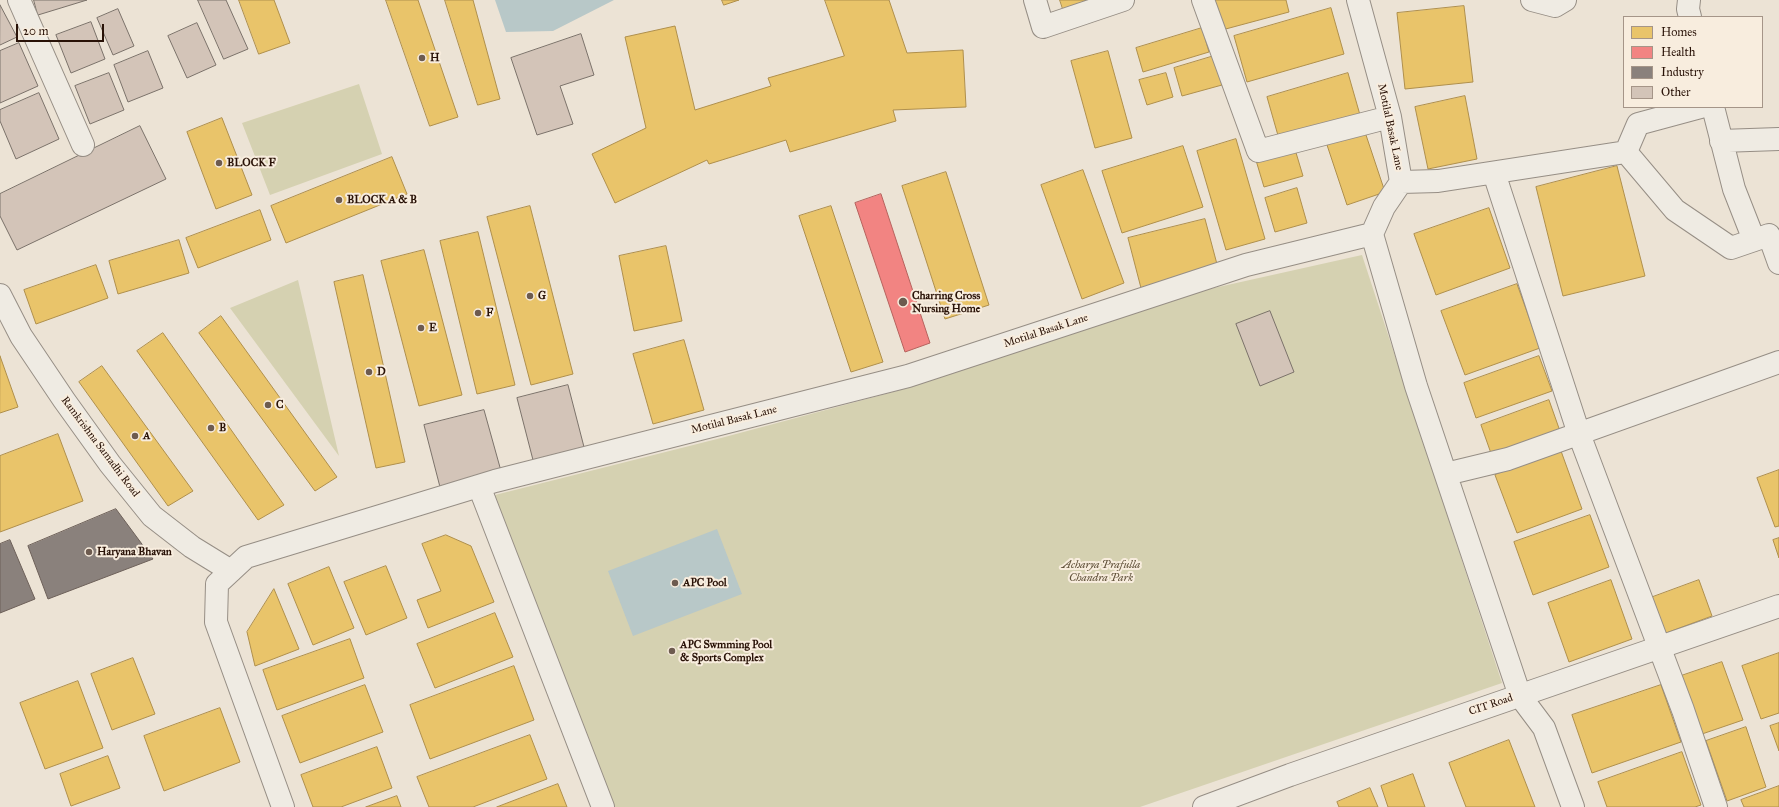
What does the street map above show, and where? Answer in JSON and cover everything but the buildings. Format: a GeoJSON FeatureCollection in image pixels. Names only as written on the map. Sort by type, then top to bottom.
{"type":"FeatureCollection","features":[{"type":"Feature","properties":{"kind":"street"},"geometry":{"type":"LineString","coordinates":[[19,0],[83,145]]}},
{"type":"Feature","properties":{"kind":"street"},"geometry":{"type":"LineString","coordinates":[[1035,0],[1043,27],[1123,0]]}},
{"type":"Feature","properties":{"kind":"street"},"geometry":{"type":"LineString","coordinates":[[1203,0],[1258,151],[1390,117]]}},
{"type":"Feature","properties":{"kind":"street","name":"Motilal Basak Lane"},"geometry":{"type":"LineString","coordinates":[[283,807],[216,622],[217,584],[246,557],[479,486],[908,376],[1246,266],[1372,234],[1384,207],[1401,182],[1390,117],[1358,0]]}},
{"type":"Feature","properties":{"kind":"street"},"geometry":{"type":"LineString","coordinates":[[1532,0],[1555,6],[1565,0]]}},
{"type":"Feature","properties":{"kind":"street"},"geometry":{"type":"LineString","coordinates":[[1689,0],[1688,9],[1690,16]]}},
{"type":"Feature","properties":{"kind":"street"},"geometry":{"type":"LineString","coordinates":[[1626,152],[1638,124],[1697,108]]}},
{"type":"Feature","properties":{"kind":"street"},"geometry":{"type":"LineString","coordinates":[[1713,108],[1734,190],[1754,240]]}},
{"type":"Feature","properties":{"kind":"street"},"geometry":{"type":"LineString","coordinates":[[1721,142],[1779,139]]}},
{"type":"Feature","properties":{"kind":"street"},"geometry":{"type":"LineString","coordinates":[[1401,182],[1438,181],[1626,152]]}},
{"type":"Feature","properties":{"kind":"street"},"geometry":{"type":"LineString","coordinates":[[1626,152],[1675,210],[1732,248],[1769,235],[1779,263]]}},
{"type":"Feature","properties":{"kind":"street"},"geometry":{"type":"LineString","coordinates":[[1494,173],[1579,434],[1683,710],[1716,807]]}},
{"type":"Feature","properties":{"kind":"street"},"geometry":{"type":"LineString","coordinates":[[1372,234],[1416,386],[1520,696],[1544,728],[1573,807]]}},
{"type":"Feature","properties":{"kind":"street","name":"Ramkrishna Samadhi Road"},"geometry":{"type":"LineString","coordinates":[[0,295],[21,336],[64,400],[110,464],[152,516],[192,547],[230,571]]}},
{"type":"Feature","properties":{"kind":"street"},"geometry":{"type":"LineString","coordinates":[[1446,474],[1508,459],[1779,362]]}},
{"type":"Feature","properties":{"kind":"street"},"geometry":{"type":"LineString","coordinates":[[479,486],[603,807]]}},
{"type":"Feature","properties":{"kind":"street","name":"CIT Road"},"geometry":{"type":"LineString","coordinates":[[1204,807],[1240,801],[1520,696],[1779,606]]}},
{"type":"Feature","properties":{"kind":"green space"},"geometry":{"type":"Polygon","coordinates":[[[359,84],[382,154],[270,195],[242,123],[359,84]]]}},
{"type":"Feature","properties":{"kind":"green space","name":"Acharya Prafulla Chandra Park"},"geometry":{"type":"Polygon","coordinates":[[[1362,255],[1502,683],[1140,807],[614,807],[491,496],[721,438],[908,388],[1187,294],[1362,255]]]}},
{"type":"Feature","properties":{"kind":"green space"},"geometry":{"type":"Polygon","coordinates":[[[298,280],[339,456],[230,308],[298,280]]]}},
{"type":"Feature","properties":{"kind":"shaded area"},"geometry":{"type":"Polygon","coordinates":[[[495,0],[614,0],[553,31],[506,32],[495,0]]]}},
{"type":"Feature","properties":{"kind":"shaded area","name":"APC Pool"},"geometry":{"type":"Polygon","coordinates":[[[717,529],[742,594],[633,636],[608,571],[717,529]]]}},
{"type":"Feature","properties":{"kind":"place","name":"H"},"geometry":{"type":"Point","coordinates":[422,58]}},
{"type":"Feature","properties":{"kind":"place","name":"BLOCK F"},"geometry":{"type":"Point","coordinates":[219,163]}},
{"type":"Feature","properties":{"kind":"place","name":"BLOCK A & B"},"geometry":{"type":"Point","coordinates":[339,200]}},
{"type":"Feature","properties":{"kind":"place","name":"G"},"geometry":{"type":"Point","coordinates":[530,296]}},
{"type":"Feature","properties":{"kind":"place","name":"Charring Cross Nursing Home"},"geometry":{"type":"Point","coordinates":[903,302]}},
{"type":"Feature","properties":{"kind":"place","name":"F"},"geometry":{"type":"Point","coordinates":[478,313]}},
{"type":"Feature","properties":{"kind":"place","name":"E"},"geometry":{"type":"Point","coordinates":[421,328]}},
{"type":"Feature","properties":{"kind":"place","name":"D"},"geometry":{"type":"Point","coordinates":[369,372]}},
{"type":"Feature","properties":{"kind":"place","name":"C"},"geometry":{"type":"Point","coordinates":[268,405]}},
{"type":"Feature","properties":{"kind":"place","name":"B"},"geometry":{"type":"Point","coordinates":[211,428]}},
{"type":"Feature","properties":{"kind":"place","name":"A"},"geometry":{"type":"Point","coordinates":[135,436]}},
{"type":"Feature","properties":{"kind":"place","name":"Haryana Bhavan"},"geometry":{"type":"Point","coordinates":[89,552]}},
{"type":"Feature","properties":{"kind":"place","name":"APC Pool"},"geometry":{"type":"Point","coordinates":[675,583]}},
{"type":"Feature","properties":{"kind":"place","name":"APC Swmming Pool & Sports Complex"},"geometry":{"type":"Point","coordinates":[672,651]}}]}
